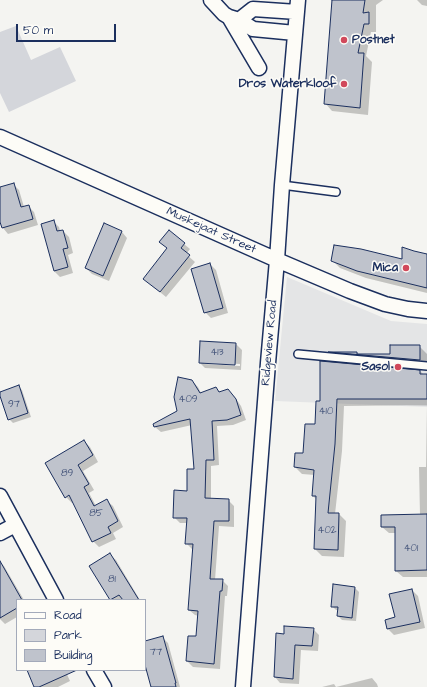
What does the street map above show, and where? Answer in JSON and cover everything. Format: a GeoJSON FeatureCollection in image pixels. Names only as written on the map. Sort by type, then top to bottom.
{"type":"FeatureCollection","features":[{"type":"Feature","properties":{"kind":"street"},"geometry":{"type":"LineString","coordinates":[[211,0],[224,14],[252,29],[295,33]]}},
{"type":"Feature","properties":{"kind":"street"},"geometry":{"type":"LineString","coordinates":[[234,18],[253,9],[298,6]]}},
{"type":"Feature","properties":{"kind":"street","name":"Ridgeview Road"},"geometry":{"type":"LineString","coordinates":[[243,687],[282,185],[298,6]]}},
{"type":"Feature","properties":{"kind":"street"},"geometry":{"type":"LineString","coordinates":[[234,18],[259,68]]}},
{"type":"Feature","properties":{"kind":"street","name":"Muskejaat Street"},"geometry":{"type":"LineString","coordinates":[[0,137],[350,291],[385,304],[427,311]]}},
{"type":"Feature","properties":{"kind":"street"},"geometry":{"type":"LineString","coordinates":[[0,496],[55,599]]}},
{"type":"Feature","properties":{"kind":"street"},"geometry":{"type":"LineString","coordinates":[[0,533],[15,525]]}},
{"type":"Feature","properties":{"kind":"street"},"geometry":{"type":"LineString","coordinates":[[95,671],[104,687]]}},
{"type":"Feature","properties":{"kind":"lane"},"geometry":{"type":"LineString","coordinates":[[282,185],[336,192]]}},
{"type":"Feature","properties":{"kind":"lane"},"geometry":{"type":"LineString","coordinates":[[298,354],[427,366]]}},
{"type":"Feature","properties":{"kind":"shaded area"},"geometry":{"type":"Polygon","coordinates":[[[287,277],[391,321],[427,324],[427,407],[275,401],[287,277]]]}},
{"type":"Feature","properties":{"kind":"green space"},"geometry":{"type":"Polygon","coordinates":[[[16,26],[31,60],[60,47],[76,81],[9,112],[0,93],[0,32],[16,26]]]}},
{"type":"Feature","properties":{"kind":"building"},"geometry":{"type":"Polygon","coordinates":[[[332,0],[365,0],[363,13],[369,12],[369,24],[364,24],[358,53],[364,53],[360,108],[324,104],[332,0]]]}},
{"type":"Feature","properties":{"kind":"building"},"geometry":{"type":"Polygon","coordinates":[[[14,183],[21,207],[29,205],[33,219],[2,228],[0,222],[0,187],[14,183]]]}},
{"type":"Feature","properties":{"kind":"building"},"geometry":{"type":"Polygon","coordinates":[[[54,220],[57,231],[63,230],[68,248],[63,249],[68,267],[54,271],[41,224],[54,220]]]}},
{"type":"Feature","properties":{"kind":"building"},"geometry":{"type":"Polygon","coordinates":[[[104,223],[122,231],[103,276],[85,268],[104,223]]]}},
{"type":"Feature","properties":{"kind":"building"},"geometry":{"type":"Polygon","coordinates":[[[169,230],[185,243],[181,248],[190,255],[160,292],[143,279],[167,248],[159,242],[169,230]]]}},
{"type":"Feature","properties":{"kind":"building"},"geometry":{"type":"Polygon","coordinates":[[[334,245],[361,249],[402,259],[402,247],[427,254],[427,288],[357,271],[331,261],[334,245]]]}},
{"type":"Feature","properties":{"kind":"building"},"geometry":{"type":"Polygon","coordinates":[[[210,263],[223,308],[204,313],[191,269],[210,263]]]}},
{"type":"Feature","properties":{"kind":"building"},"geometry":{"type":"Polygon","coordinates":[[[200,341],[236,343],[235,365],[199,363],[200,341]]]}},
{"type":"Feature","properties":{"kind":"building"},"geometry":{"type":"Polygon","coordinates":[[[390,345],[420,345],[420,360],[328,352],[390,354],[390,345]]]}},
{"type":"Feature","properties":{"kind":"building"},"geometry":{"type":"Polygon","coordinates":[[[320,361],[420,370],[420,374],[427,374],[427,399],[337,399],[335,444],[328,513],[339,513],[338,550],[314,549],[316,496],[312,496],[314,470],[294,467],[295,453],[303,453],[305,424],[315,424],[316,401],[320,401],[320,361]]]}},
{"type":"Feature","properties":{"kind":"building"},"geometry":{"type":"Polygon","coordinates":[[[178,377],[192,380],[200,393],[216,387],[219,392],[228,389],[236,399],[241,415],[227,420],[212,421],[214,460],[206,460],[205,498],[229,499],[229,521],[214,521],[210,579],[223,579],[222,591],[220,591],[214,664],[186,661],[188,636],[196,636],[198,611],[188,610],[193,544],[185,544],[187,518],[173,518],[174,490],[187,491],[187,469],[194,469],[190,419],[154,427],[153,424],[177,411],[174,397],[178,377]]]}},
{"type":"Feature","properties":{"kind":"building"},"geometry":{"type":"Polygon","coordinates":[[[19,385],[28,413],[8,420],[0,392],[19,385]]]}},
{"type":"Feature","properties":{"kind":"building"},"geometry":{"type":"Polygon","coordinates":[[[84,440],[93,455],[78,465],[89,484],[84,487],[94,506],[107,499],[118,521],[108,527],[111,533],[92,542],[69,495],[65,498],[45,463],[84,440]]]}},
{"type":"Feature","properties":{"kind":"building"},"geometry":{"type":"Polygon","coordinates":[[[427,514],[427,570],[395,571],[395,527],[381,527],[381,515],[427,514]]]}},
{"type":"Feature","properties":{"kind":"building"},"geometry":{"type":"Polygon","coordinates":[[[110,553],[138,599],[122,599],[119,595],[109,599],[89,566],[110,553]]]}},
{"type":"Feature","properties":{"kind":"building"},"geometry":{"type":"Polygon","coordinates":[[[0,561],[21,599],[16,599],[16,609],[0,618],[0,561]]]}},
{"type":"Feature","properties":{"kind":"building"},"geometry":{"type":"Polygon","coordinates":[[[333,584],[355,587],[352,618],[337,616],[338,607],[331,607],[333,584]]]}},
{"type":"Feature","properties":{"kind":"building"},"geometry":{"type":"Polygon","coordinates":[[[412,589],[420,622],[387,629],[385,620],[395,617],[389,594],[412,589]]]}},
{"type":"Feature","properties":{"kind":"building"},"geometry":{"type":"Polygon","coordinates":[[[284,626],[314,628],[312,646],[295,645],[293,679],[274,677],[276,633],[284,634],[284,626]]]}},
{"type":"Feature","properties":{"kind":"building"},"geometry":{"type":"Polygon","coordinates":[[[163,636],[176,687],[151,687],[146,669],[146,641],[163,636]]]}},
{"type":"Feature","properties":{"kind":"building"},"geometry":{"type":"Polygon","coordinates":[[[27,671],[75,671],[39,687],[34,687],[27,671]]]}},
{"type":"Feature","properties":{"kind":"place","name":"Postnet"},"geometry":{"type":"Point","coordinates":[344,40]}},
{"type":"Feature","properties":{"kind":"place","name":"Dros Waterkloof"},"geometry":{"type":"Point","coordinates":[344,84]}},
{"type":"Feature","properties":{"kind":"place","name":"Mica"},"geometry":{"type":"Point","coordinates":[406,268]}},
{"type":"Feature","properties":{"kind":"place","name":"Sasol"},"geometry":{"type":"Point","coordinates":[398,367]}}]}
